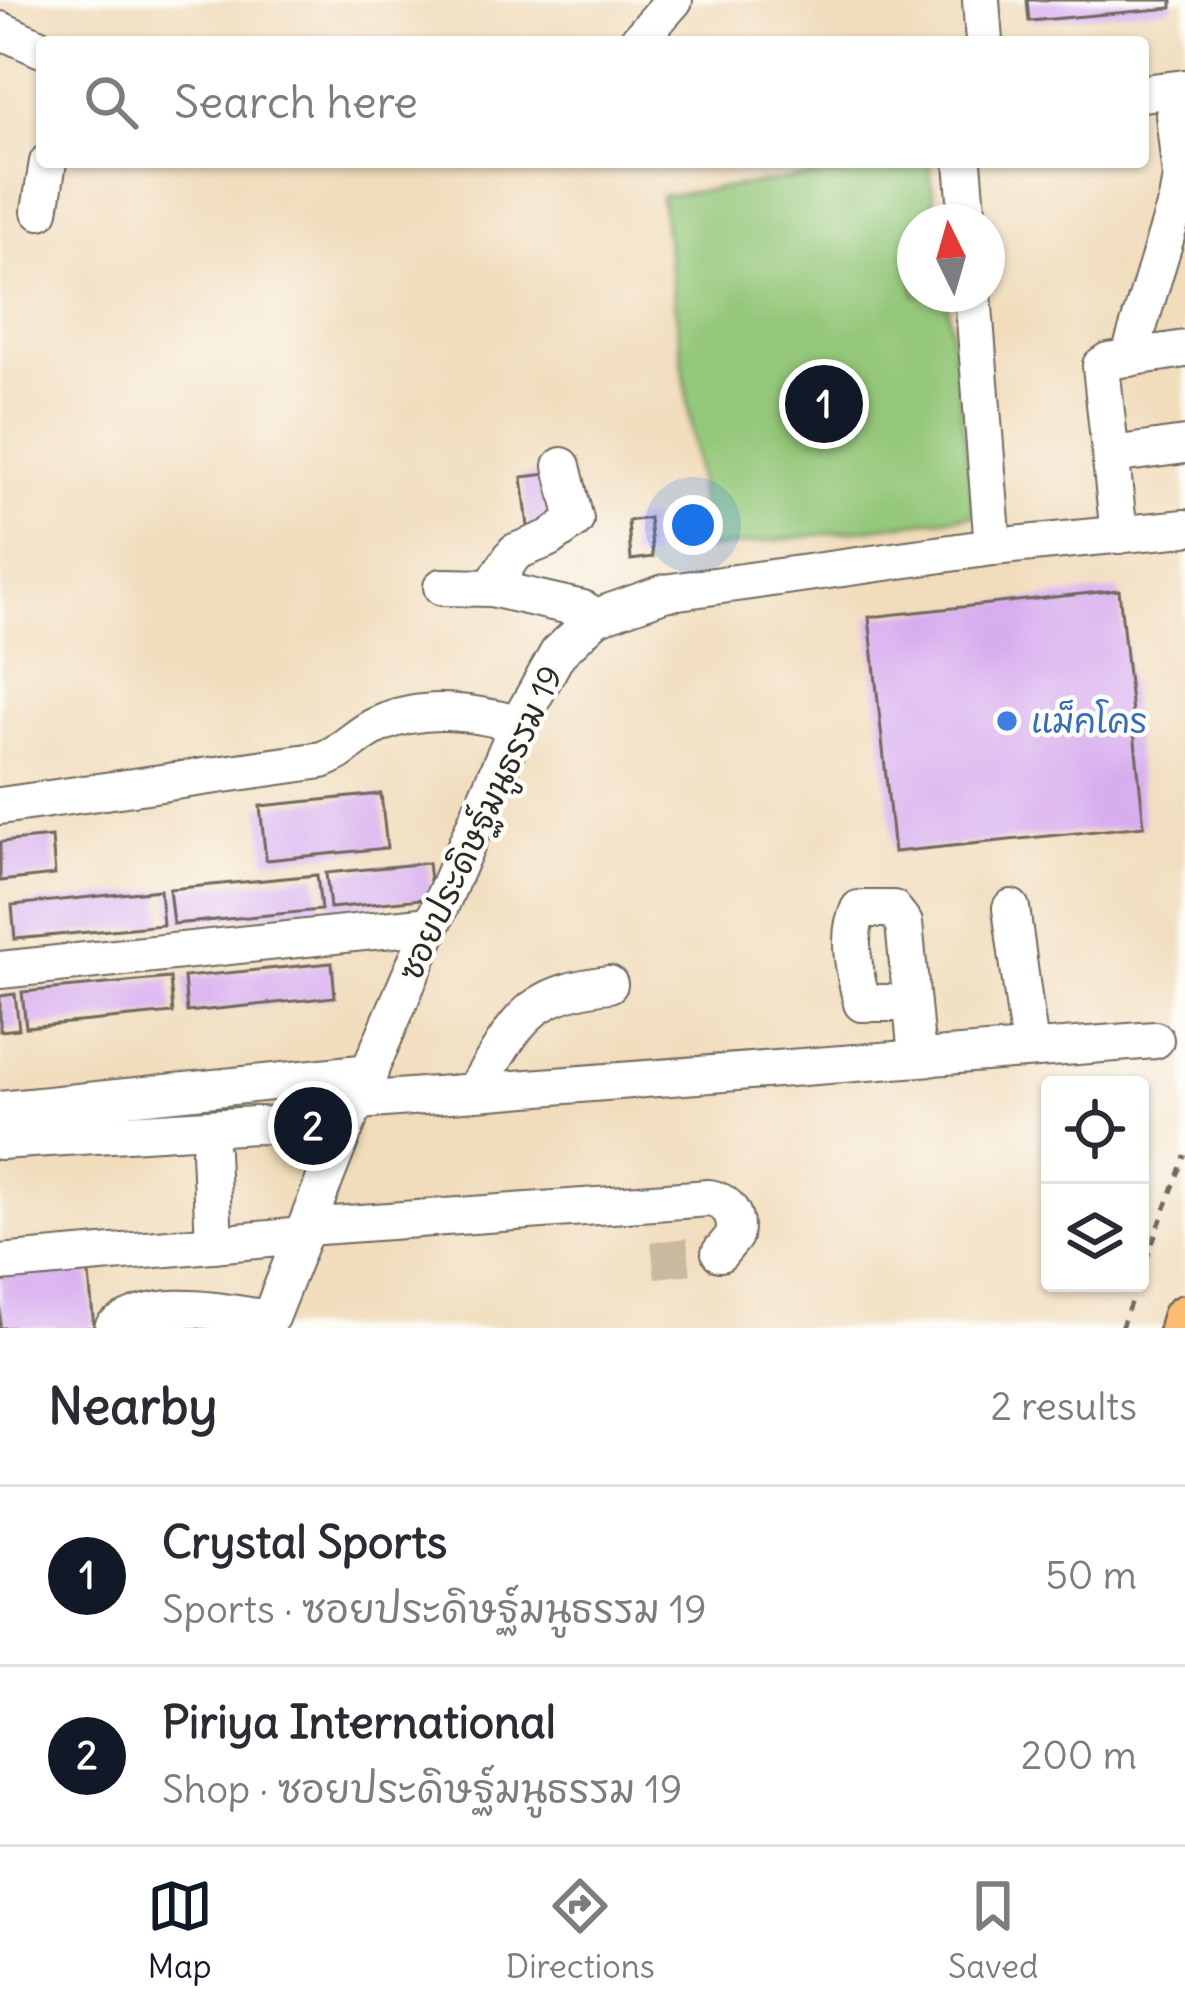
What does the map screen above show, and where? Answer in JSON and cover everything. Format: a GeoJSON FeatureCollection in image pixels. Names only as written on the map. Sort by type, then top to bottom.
{"type":"FeatureCollection","features":[{"type":"Feature","properties":{"kind":"main road"},"geometry":{"type":"LineString","coordinates":[[1182,1328],[1185,1318]]}},
{"type":"Feature","properties":{"kind":"street"},"geometry":{"type":"LineString","coordinates":[[642,36],[674,0]]}},
{"type":"Feature","properties":{"kind":"street"},"geometry":{"type":"LineString","coordinates":[[981,0],[984,36]]}},
{"type":"Feature","properties":{"kind":"street"},"geometry":{"type":"LineString","coordinates":[[0,29],[36,46]]}},
{"type":"Feature","properties":{"kind":"street"},"geometry":{"type":"LineString","coordinates":[[1130,358],[1181,177],[1180,102],[1149,94]]}},
{"type":"Feature","properties":{"kind":"street"},"geometry":{"type":"LineString","coordinates":[[40,211],[46,168]]}},
{"type":"Feature","properties":{"kind":"street"},"geometry":{"type":"LineString","coordinates":[[964,168],[966,204]]}},
{"type":"Feature","properties":{"kind":"street"},"geometry":{"type":"LineString","coordinates":[[975,312],[992,547]]}},
{"type":"Feature","properties":{"kind":"street"},"geometry":{"type":"LineString","coordinates":[[1119,535],[1100,366],[1185,349]]}},
{"type":"Feature","properties":{"kind":"street"},"geometry":{"type":"LineString","coordinates":[[1112,455],[1185,445]]}},
{"type":"Feature","properties":{"kind":"street"},"geometry":{"type":"LineString","coordinates":[[491,587],[515,552],[550,538],[575,520],[562,466]]}},
{"type":"Feature","properties":{"kind":"street","name":"ซอยประดิษฐ์มนูธรรม 19"},"geometry":{"type":"LineString","coordinates":[[267,1324],[430,925],[518,724],[558,653],[596,617],[664,593],[992,547],[1185,527]]}},
{"type":"Feature","properties":{"kind":"street"},"geometry":{"type":"LineString","coordinates":[[442,587],[491,587],[583,609],[596,617]]}},
{"type":"Feature","properties":{"kind":"street"},"geometry":{"type":"LineString","coordinates":[[0,806],[322,760],[379,724],[419,712],[470,712],[518,724]]}},
{"type":"Feature","properties":{"kind":"street"},"geometry":{"type":"LineString","coordinates":[[1011,908],[1030,1048]]}},
{"type":"Feature","properties":{"kind":"street"},"geometry":{"type":"LineString","coordinates":[[0,970],[430,925]]}},
{"type":"Feature","properties":{"kind":"street"},"geometry":{"type":"LineString","coordinates":[[474,1091],[525,1012],[572,988],[608,984]]}},
{"type":"Feature","properties":{"kind":"street"},"geometry":{"type":"LineString","coordinates":[[912,1003],[917,1056]]}},
{"type":"Feature","properties":{"kind":"street"},"geometry":{"type":"LineString","coordinates":[[0,1110],[358,1100],[1155,1040]]}},
{"type":"Feature","properties":{"kind":"street"},"geometry":{"type":"LineString","coordinates":[[0,1141],[255,1125],[358,1100]]}},
{"type":"Feature","properties":{"kind":"street"},"geometry":{"type":"LineString","coordinates":[[210,1152],[214,1244]]}},
{"type":"Feature","properties":{"kind":"street"},"geometry":{"type":"LineString","coordinates":[[0,1263],[305,1231],[709,1198],[726,1205],[733,1216],[734,1236],[720,1253]]}},
{"type":"Feature","properties":{"kind":"street"},"geometry":{"type":"LineString","coordinates":[[113,1328],[123,1321],[182,1307],[267,1324]]}},
{"type":"Feature","properties":{"kind":"path"},"geometry":{"type":"LineString","coordinates":[[1149,1253],[1185,1156]]}},
{"type":"Feature","properties":{"kind":"path"},"geometry":{"type":"LineString","coordinates":[[1121,1328],[1134,1292]]}},
{"type":"Feature","properties":{"kind":"green space"},"geometry":{"type":"Polygon","coordinates":[[[882,168],[930,168],[935,204],[897,204],[897,312],[948,312],[975,515],[707,549],[661,196],[882,168]]]}},
{"type":"Feature","properties":{"kind":"building"},"geometry":{"type":"Polygon","coordinates":[[[1027,0],[1172,0],[1172,8],[1029,21],[1027,0]]]}},
{"type":"Feature","properties":{"kind":"building"},"geometry":{"type":"Polygon","coordinates":[[[556,473],[561,523],[528,527],[522,477],[556,473]]]}},
{"type":"Feature","properties":{"kind":"building"},"geometry":{"type":"Polygon","coordinates":[[[649,518],[653,557],[631,560],[628,521],[649,518]]]}},
{"type":"Feature","properties":{"kind":"building","name":"แม็คโคร"},"geometry":{"type":"Polygon","coordinates":[[[1119,590],[1144,826],[894,852],[869,617],[1119,590]]]}},
{"type":"Feature","properties":{"kind":"building"},"geometry":{"type":"Polygon","coordinates":[[[381,794],[387,848],[266,860],[260,806],[381,794]]]}},
{"type":"Feature","properties":{"kind":"building"},"geometry":{"type":"Polygon","coordinates":[[[52,837],[55,875],[0,881],[0,842],[52,837]]]}},
{"type":"Feature","properties":{"kind":"building"},"geometry":{"type":"Polygon","coordinates":[[[428,863],[432,898],[330,908],[326,873],[428,863]]]}},
{"type":"Feature","properties":{"kind":"building"},"geometry":{"type":"Polygon","coordinates":[[[317,875],[321,910],[173,924],[169,889],[317,875]]]}},
{"type":"Feature","properties":{"kind":"building"},"geometry":{"type":"Polygon","coordinates":[[[160,890],[163,925],[15,939],[12,905],[160,890]]]}},
{"type":"Feature","properties":{"kind":"building"},"geometry":{"type":"Polygon","coordinates":[[[332,963],[335,997],[187,1012],[184,977],[332,963]]]}},
{"type":"Feature","properties":{"kind":"building"},"geometry":{"type":"Polygon","coordinates":[[[170,978],[173,1013],[26,1027],[22,992],[170,978]]]}},
{"type":"Feature","properties":{"kind":"building"},"geometry":{"type":"Polygon","coordinates":[[[15,994],[19,1029],[0,1031],[0,996],[15,994]]]}},
{"type":"Feature","properties":{"kind":"building"},"geometry":{"type":"Polygon","coordinates":[[[88,1264],[94,1328],[0,1328],[0,1273],[88,1264]]]}},
{"type":"Feature","properties":{"kind":"tunnel"},"geometry":{"type":"LineString","coordinates":[[653,1260],[720,1253]]}},
{"type":"Feature","properties":{"kind":"place","name":"Crystal Sports"},"geometry":{"type":"Point","coordinates":[824,404]}},
{"type":"Feature","properties":{"kind":"place","name":"แม็คโคร"},"geometry":{"type":"Point","coordinates":[1007,721]}},
{"type":"Feature","properties":{"kind":"place","name":"Piriya International"},"geometry":{"type":"Point","coordinates":[313,1126]}}]}
